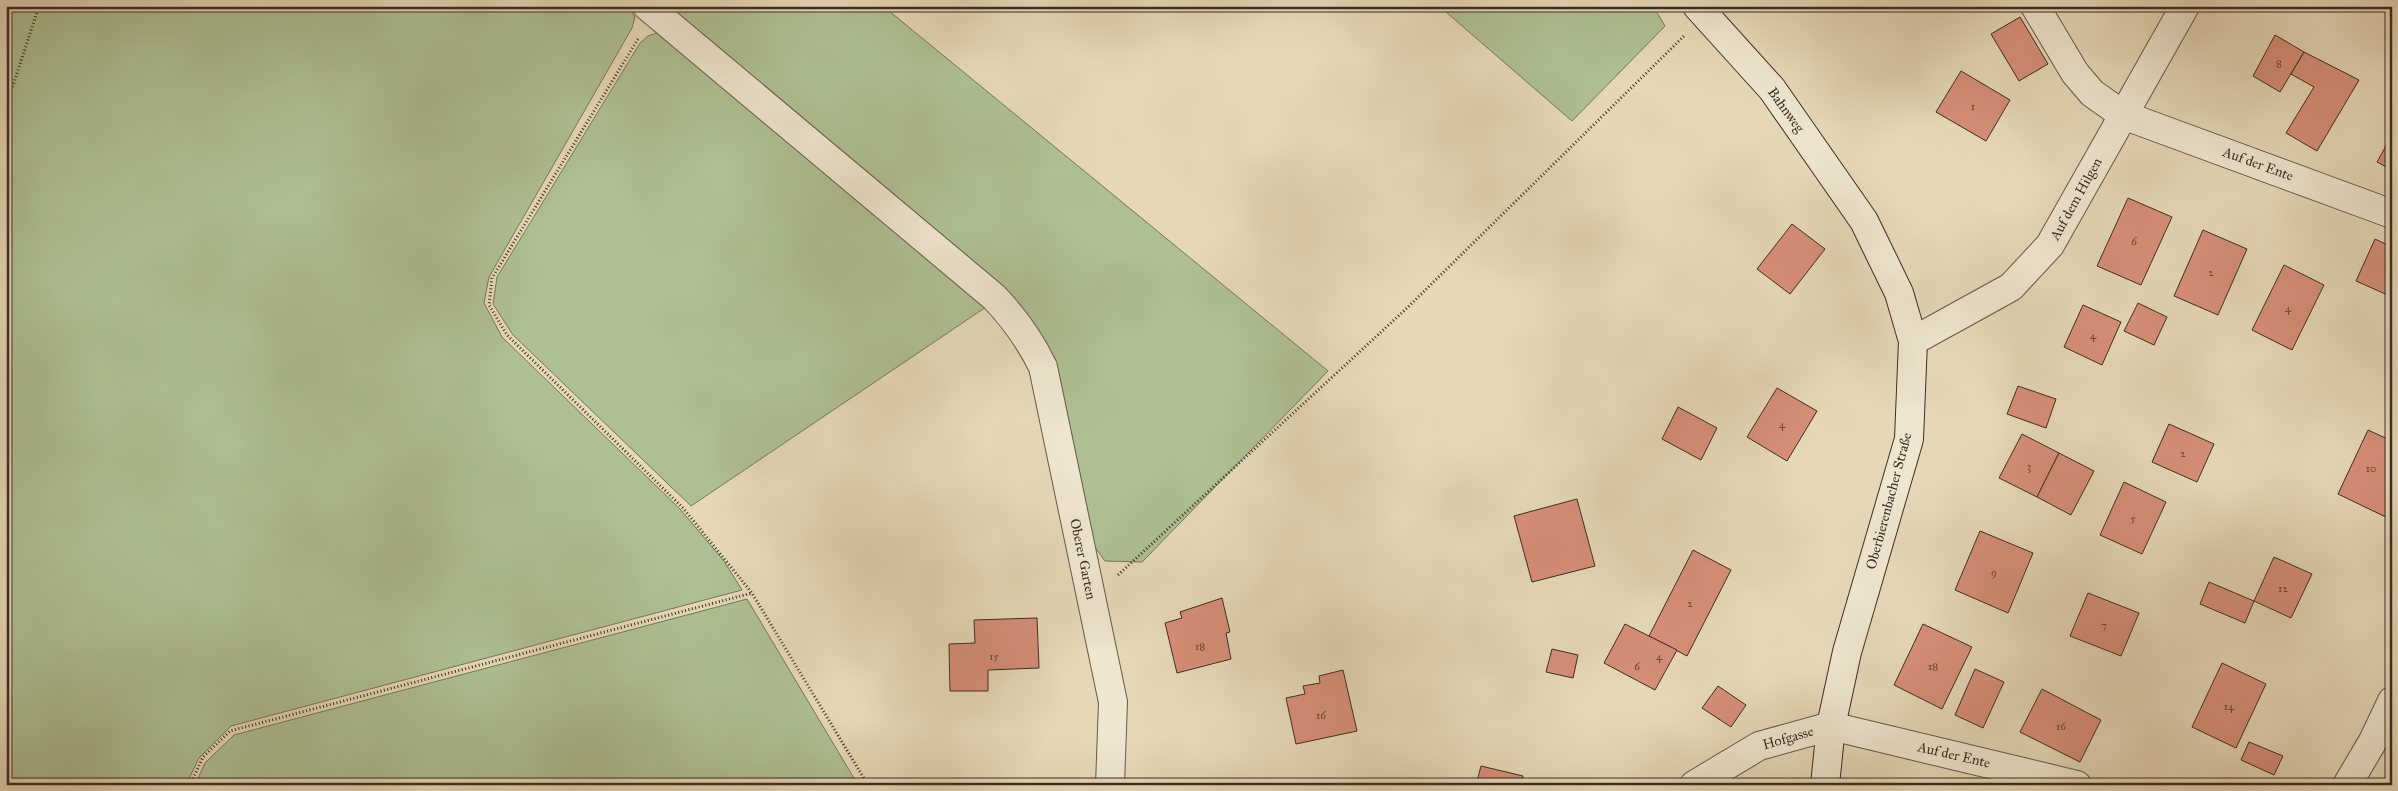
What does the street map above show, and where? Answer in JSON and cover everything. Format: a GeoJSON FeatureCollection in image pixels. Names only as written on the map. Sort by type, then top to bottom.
{"type":"FeatureCollection","features":[{"type":"Feature","properties":{"kind":"street","name":"Auf der Ente"},"geometry":{"type":"LineString","coordinates":[[2035,6],[2074,73],[2092,93],[2123,115],[2392,214]]}},
{"type":"Feature","properties":{"kind":"street","name":"Auf dem Hilgen"},"geometry":{"type":"LineString","coordinates":[[1913,341],[2011,287],[2050,245],[2185,6]]}},
{"type":"Feature","properties":{"kind":"street","name":"Oberer Garten"},"geometry":{"type":"LineString","coordinates":[[650,9],[994,296],[1014,317],[1028,337],[1043,367],[1113,702],[1110,785]]}},
{"type":"Feature","properties":{"kind":"street","name":"Bahnweg"},"geometry":{"type":"LineString","coordinates":[[1701,11],[1772,89],[1864,221]]}},
{"type":"Feature","properties":{"kind":"street","name":"Oberbierenbacher Straße"},"geometry":{"type":"LineString","coordinates":[[1824,785],[1831,726],[1846,652],[1909,439],[1913,341],[1899,293],[1864,221]]}},
{"type":"Feature","properties":{"kind":"street"},"geometry":{"type":"LineString","coordinates":[[2347,785],[2373,741],[2392,701]]}},
{"type":"Feature","properties":{"kind":"street","name":"Auf der Ente"},"geometry":{"type":"LineString","coordinates":[[1831,726],[2076,785]]}},
{"type":"Feature","properties":{"kind":"street","name":"Hofgasse"},"geometry":{"type":"LineString","coordinates":[[1694,785],[1758,746],[1831,726]]}},
{"type":"Feature","properties":{"kind":"path"},"geometry":{"type":"LineString","coordinates":[[6,106],[39,6]]}},
{"type":"Feature","properties":{"kind":"path"},"geometry":{"type":"LineString","coordinates":[[650,9],[492,278],[488,305],[507,335],[683,508],[752,593],[868,785]]}},
{"type":"Feature","properties":{"kind":"path"},"geometry":{"type":"LineString","coordinates":[[1091,597],[1115,578],[1407,308],[1701,11]]}},
{"type":"Feature","properties":{"kind":"path"},"geometry":{"type":"LineString","coordinates":[[190,785],[203,758],[230,731],[752,593]]}},
{"type":"Feature","properties":{"kind":"green space"},"geometry":{"type":"Polygon","coordinates":[[[6,6],[628,6],[635,17],[632,28],[489,277],[484,303],[502,337],[680,509],[724,561],[742,590],[231,726],[199,758],[186,785],[6,785],[6,6]]]}},
{"type":"Feature","properties":{"kind":"green space"},"geometry":{"type":"Polygon","coordinates":[[[662,6],[883,6],[1328,371],[1142,562],[1105,561],[1089,539],[1047,354],[662,6]]]}},
{"type":"Feature","properties":{"kind":"green space"},"geometry":{"type":"Polygon","coordinates":[[[1439,6],[1653,6],[1665,26],[1572,121],[1439,6]]]}},
{"type":"Feature","properties":{"kind":"green space"},"geometry":{"type":"Polygon","coordinates":[[[660,32],[989,305],[691,506],[513,335],[493,304],[497,277],[640,43],[648,36],[660,32]]]}},
{"type":"Feature","properties":{"kind":"green space"},"geometry":{"type":"Polygon","coordinates":[[[747,599],[858,785],[195,785],[205,763],[234,735],[747,599]]]}},
{"type":"Feature","properties":{"kind":"building"},"geometry":{"type":"Polygon","coordinates":[[[2020,17],[2048,64],[2019,81],[1991,34],[2020,17]]]}},
{"type":"Feature","properties":{"kind":"building"},"geometry":{"type":"Polygon","coordinates":[[[2275,35],[2304,52],[2280,92],[2253,76],[2275,35]]]}},
{"type":"Feature","properties":{"kind":"building"},"geometry":{"type":"Polygon","coordinates":[[[2304,52],[2359,80],[2317,151],[2286,133],[2314,87],[2291,74],[2304,52]]]}},
{"type":"Feature","properties":{"kind":"building"},"geometry":{"type":"Polygon","coordinates":[[[1961,71],[2010,100],[1986,141],[1936,112],[1961,71]]]}},
{"type":"Feature","properties":{"kind":"building"},"geometry":{"type":"Polygon","coordinates":[[[2392,135],[2392,170],[2377,162],[2392,135]]]}},
{"type":"Feature","properties":{"kind":"building"},"geometry":{"type":"Polygon","coordinates":[[[2128,198],[2172,217],[2141,285],[2097,266],[2128,198]]]}},
{"type":"Feature","properties":{"kind":"building"},"geometry":{"type":"Polygon","coordinates":[[[1792,224],[1825,249],[1790,294],[1757,269],[1792,224]]]}},
{"type":"Feature","properties":{"kind":"building"},"geometry":{"type":"Polygon","coordinates":[[[2203,230],[2247,249],[2218,315],[2174,296],[2203,230]]]}},
{"type":"Feature","properties":{"kind":"building"},"geometry":{"type":"Polygon","coordinates":[[[2375,239],[2392,247],[2392,292],[2390,296],[2356,281],[2375,239]]]}},
{"type":"Feature","properties":{"kind":"building"},"geometry":{"type":"Polygon","coordinates":[[[2284,265],[2324,285],[2292,350],[2252,330],[2284,265]]]}},
{"type":"Feature","properties":{"kind":"building"},"geometry":{"type":"Polygon","coordinates":[[[2138,303],[2167,317],[2154,345],[2124,331],[2138,303]]]}},
{"type":"Feature","properties":{"kind":"building"},"geometry":{"type":"Polygon","coordinates":[[[2083,305],[2121,322],[2102,365],[2064,347],[2083,305]]]}},
{"type":"Feature","properties":{"kind":"building"},"geometry":{"type":"Polygon","coordinates":[[[2018,386],[2056,399],[2046,428],[2007,414],[2018,386]]]}},
{"type":"Feature","properties":{"kind":"building"},"geometry":{"type":"Polygon","coordinates":[[[1777,388],[1817,411],[1787,461],[1747,437],[1777,388]]]}},
{"type":"Feature","properties":{"kind":"building"},"geometry":{"type":"Polygon","coordinates":[[[1678,407],[1717,428],[1701,460],[1662,439],[1678,407]]]}},
{"type":"Feature","properties":{"kind":"building"},"geometry":{"type":"Polygon","coordinates":[[[2169,424],[2214,444],[2197,482],[2152,462],[2169,424]]]}},
{"type":"Feature","properties":{"kind":"building"},"geometry":{"type":"Polygon","coordinates":[[[2368,430],[2392,441],[2392,520],[2338,494],[2368,430]]]}},
{"type":"Feature","properties":{"kind":"building"},"geometry":{"type":"Polygon","coordinates":[[[2022,434],[2059,453],[2037,497],[1999,478],[2022,434]]]}},
{"type":"Feature","properties":{"kind":"building"},"geometry":{"type":"Polygon","coordinates":[[[2059,453],[2094,471],[2071,515],[2037,497],[2059,453]]]}},
{"type":"Feature","properties":{"kind":"building"},"geometry":{"type":"Polygon","coordinates":[[[2124,482],[2166,502],[2142,554],[2100,535],[2124,482]]]}},
{"type":"Feature","properties":{"kind":"building"},"geometry":{"type":"Polygon","coordinates":[[[1577,499],[1595,566],[1532,582],[1514,516],[1577,499]]]}},
{"type":"Feature","properties":{"kind":"building"},"geometry":{"type":"Polygon","coordinates":[[[1980,531],[2033,553],[2008,613],[1955,590],[1980,531]]]}},
{"type":"Feature","properties":{"kind":"building"},"geometry":{"type":"Polygon","coordinates":[[[1693,550],[1731,570],[1687,656],[1649,636],[1693,550]]]}},
{"type":"Feature","properties":{"kind":"building"},"geometry":{"type":"Polygon","coordinates":[[[2274,557],[2312,574],[2291,618],[2254,601],[2274,557]]]}},
{"type":"Feature","properties":{"kind":"building"},"geometry":{"type":"Polygon","coordinates":[[[2209,582],[2254,601],[2245,623],[2200,604],[2209,582]]]}},
{"type":"Feature","properties":{"kind":"building"},"geometry":{"type":"Polygon","coordinates":[[[2088,593],[2139,613],[2121,656],[2070,636],[2088,593]]]}},
{"type":"Feature","properties":{"kind":"building"},"geometry":{"type":"Polygon","coordinates":[[[1222,598],[1230,632],[1226,633],[1231,659],[1177,673],[1165,623],[1182,618],[1180,612],[1222,598]]]}},
{"type":"Feature","properties":{"kind":"building"},"geometry":{"type":"Polygon","coordinates":[[[1037,618],[1039,668],[988,670],[988,691],[950,691],[949,644],[975,643],[974,620],[1037,618]]]}},
{"type":"Feature","properties":{"kind":"building"},"geometry":{"type":"Polygon","coordinates":[[[1625,624],[1677,650],[1655,690],[1604,663],[1625,624]]]}},
{"type":"Feature","properties":{"kind":"building"},"geometry":{"type":"Polygon","coordinates":[[[1923,624],[1972,647],[1942,709],[1894,685],[1923,624]]]}},
{"type":"Feature","properties":{"kind":"building"},"geometry":{"type":"Polygon","coordinates":[[[1552,649],[1578,655],[1573,678],[1546,672],[1552,649]]]}},
{"type":"Feature","properties":{"kind":"building"},"geometry":{"type":"Polygon","coordinates":[[[2222,663],[2266,684],[2236,748],[2192,727],[2222,663]]]}},
{"type":"Feature","properties":{"kind":"building"},"geometry":{"type":"Polygon","coordinates":[[[1975,669],[2004,682],[1983,728],[1955,715],[1975,669]]]}},
{"type":"Feature","properties":{"kind":"building"},"geometry":{"type":"Polygon","coordinates":[[[1343,670],[1357,731],[1296,744],[1286,698],[1305,694],[1303,686],[1320,683],[1319,676],[1343,670]]]}},
{"type":"Feature","properties":{"kind":"building"},"geometry":{"type":"Polygon","coordinates":[[[1718,686],[1746,705],[1731,727],[1702,708],[1718,686]]]}},
{"type":"Feature","properties":{"kind":"building"},"geometry":{"type":"Polygon","coordinates":[[[2042,689],[2101,720],[2080,762],[2020,732],[2042,689]]]}},
{"type":"Feature","properties":{"kind":"building"},"geometry":{"type":"Polygon","coordinates":[[[2249,742],[2283,756],[2274,775],[2241,760],[2249,742]]]}},
{"type":"Feature","properties":{"kind":"building"},"geometry":{"type":"Polygon","coordinates":[[[1481,766],[1523,776],[1521,785],[1476,785],[1481,766]]]}}]}
